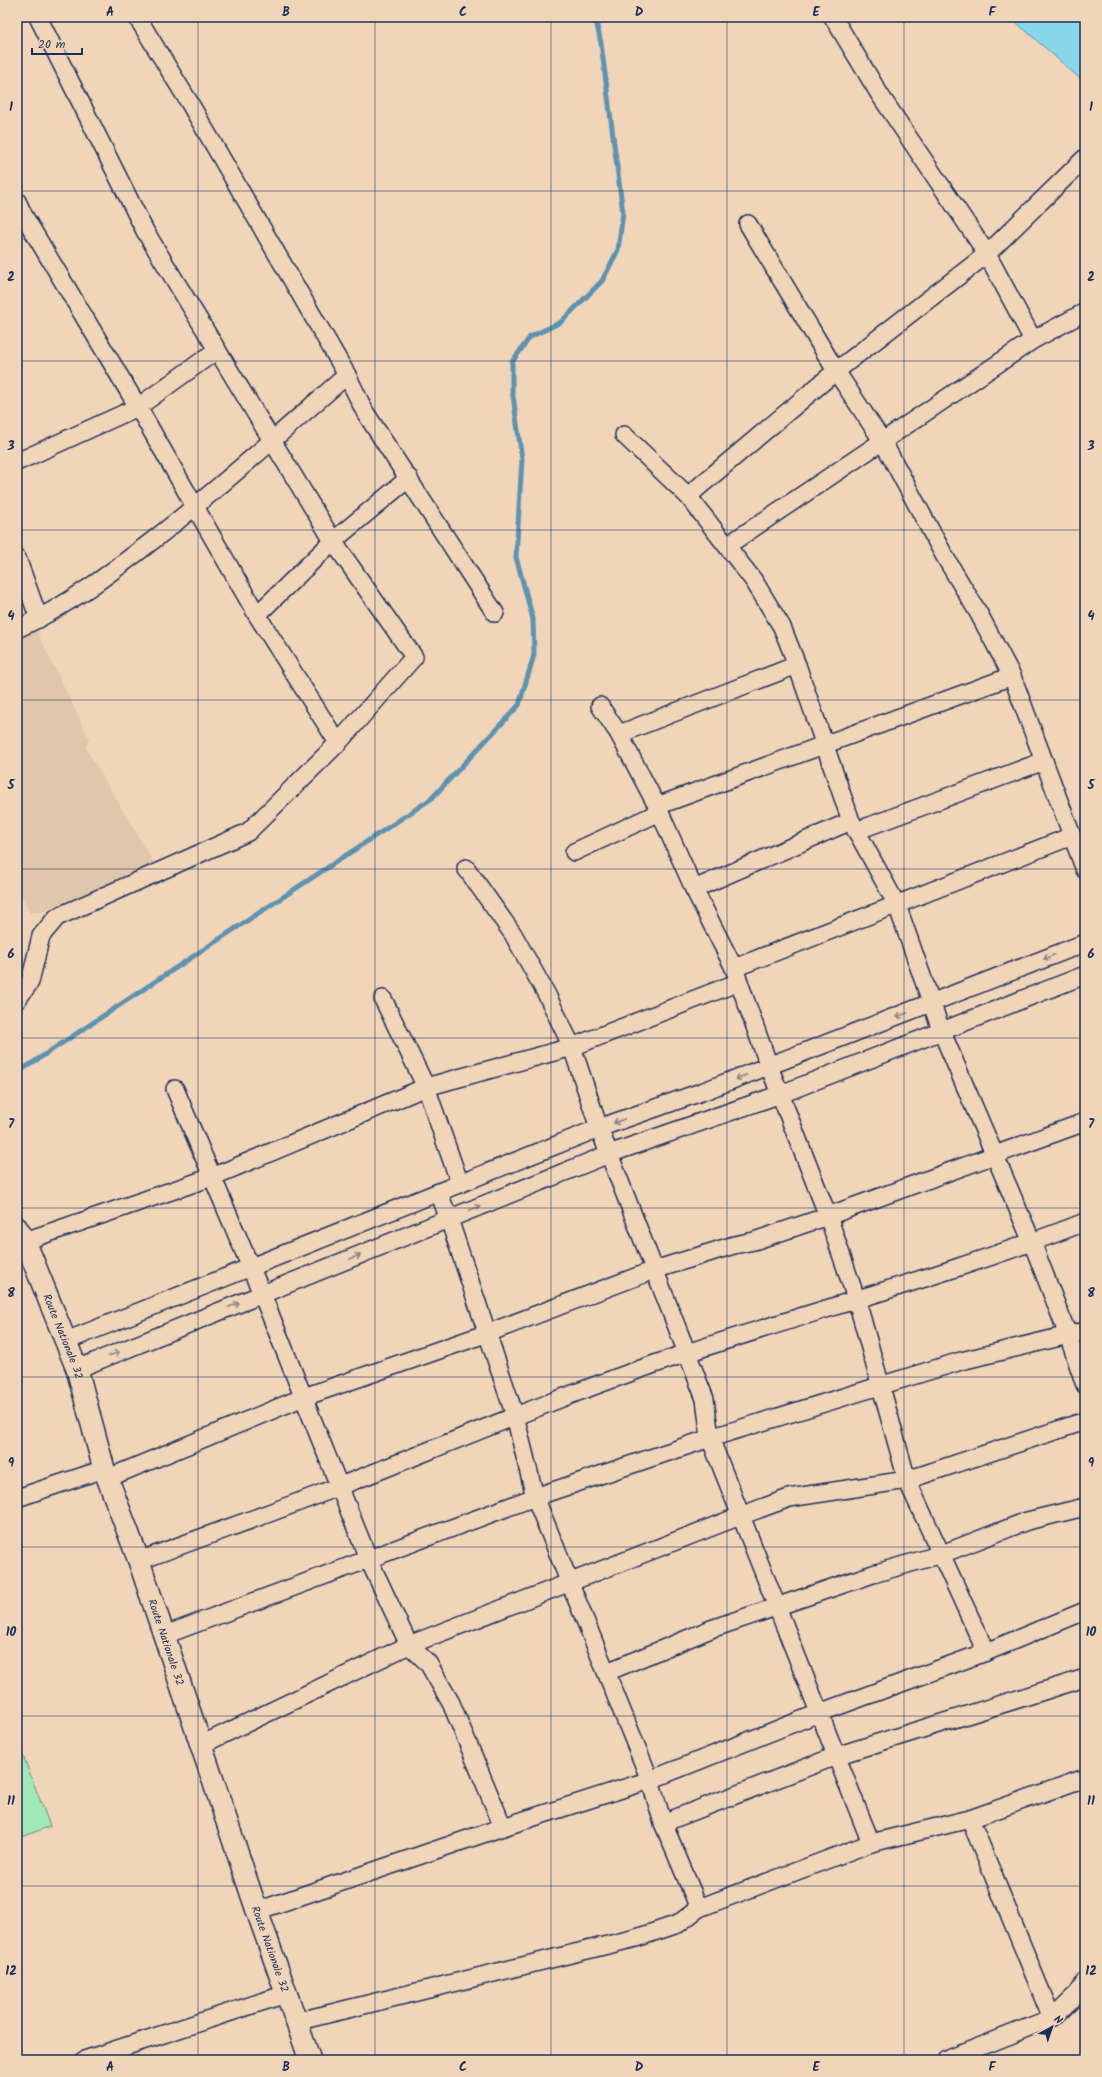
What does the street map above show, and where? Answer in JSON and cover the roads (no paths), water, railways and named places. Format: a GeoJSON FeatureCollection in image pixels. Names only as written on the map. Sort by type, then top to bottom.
{"type":"FeatureCollection","features":[{"type":"Feature","properties":{"kind":"street"},"geometry":{"type":"LineString","coordinates":[[17,1000],[30,982],[41,936],[57,917],[248,832],[338,743],[414,657],[334,541],[145,231],[38,17]]}},
{"type":"Feature","properties":{"kind":"street"},"geometry":{"type":"LineString","coordinates":[[137,17],[193,109],[347,375],[365,412],[495,613]]}},
{"type":"Feature","properties":{"kind":"street"},"geometry":{"type":"LineString","coordinates":[[833,17],[880,94],[987,254],[1033,340]]}},
{"type":"Feature","properties":{"kind":"street"},"geometry":{"type":"LineString","coordinates":[[688,496],[836,371],[987,254],[1085,158]]}},
{"type":"Feature","properties":{"kind":"street"},"geometry":{"type":"LineString","coordinates":[[17,201],[24,216],[138,407],[258,615],[338,743]]}},
{"type":"Feature","properties":{"kind":"street"},"geometry":{"type":"LineString","coordinates":[[748,224],[836,371],[883,442],[945,557],[979,614],[1012,676],[1085,870]]}},
{"type":"Feature","properties":{"kind":"street"},"geometry":{"type":"LineString","coordinates":[[728,545],[1033,340],[1085,312]]}},
{"type":"Feature","properties":{"kind":"street"},"geometry":{"type":"LineString","coordinates":[[17,462],[138,407],[218,350]]}},
{"type":"Feature","properties":{"kind":"street"},"geometry":{"type":"LineString","coordinates":[[17,628],[38,619],[102,581],[196,506],[347,375]]}},
{"type":"Feature","properties":{"kind":"street"},"geometry":{"type":"LineString","coordinates":[[624,435],[688,496],[728,545],[754,581],[782,627],[798,665],[853,826],[896,905],[941,1030],[1032,1242],[1068,1334],[1085,1385]]}},
{"type":"Feature","properties":{"kind":"street"},"geometry":{"type":"LineString","coordinates":[[258,615],[334,541],[409,478]]}},
{"type":"Feature","properties":{"kind":"street"},"geometry":{"type":"LineString","coordinates":[[17,558],[38,619]]}},
{"type":"Feature","properties":{"kind":"street"},"geometry":{"type":"LineString","coordinates":[[619,734],[798,665]]}},
{"type":"Feature","properties":{"kind":"street"},"geometry":{"type":"LineString","coordinates":[[574,852],[659,809],[825,744],[1012,676]]}},
{"type":"Feature","properties":{"kind":"street"},"geometry":{"type":"LineString","coordinates":[[600,706],[619,734],[659,809],[694,889],[737,975],[769,1066],[828,1216],[857,1301],[907,1480],[986,1652]]}},
{"type":"Feature","properties":{"kind":"street"},"geometry":{"type":"LineString","coordinates":[[694,889],[853,826],[1044,761]]}},
{"type":"Feature","properties":{"kind":"street"},"geometry":{"type":"LineString","coordinates":[[21,1235],[212,1177],[426,1087],[572,1047],[896,905],[1072,836]]}},
{"type":"Feature","properties":{"kind":"street"},"geometry":{"type":"LineString","coordinates":[[466,868],[513,934],[547,995],[572,1047],[599,1128],[705,1399],[710,1438],[818,1713],[871,1843]]}},
{"type":"Feature","properties":{"kind":"street"},"geometry":{"type":"LineString","coordinates":[[66,1341],[599,1128],[769,1066],[932,1004],[1085,943]]}},
{"type":"Feature","properties":{"kind":"street"},"geometry":{"type":"LineString","coordinates":[[77,1369],[609,1154],[781,1094],[941,1030],[1085,975]]}},
{"type":"Feature","properties":{"kind":"street"},"geometry":{"type":"LineString","coordinates":[[383,999],[426,1087],[460,1184]]}},
{"type":"Feature","properties":{"kind":"street"},"geometry":{"type":"LineString","coordinates":[[175,1089],[262,1294],[368,1558],[409,1646],[428,1663],[451,1703],[503,1828]]}},
{"type":"Feature","properties":{"kind":"street"},"geometry":{"type":"LineString","coordinates":[[17,1498],[106,1474],[304,1397],[488,1333],[654,1270],[734,1245],[754,1241],[828,1216],[994,1154],[1085,1122]]}},
{"type":"Feature","properties":{"kind":"street"},"geometry":{"type":"LineString","coordinates":[[439,1193],[488,1333],[515,1416],[535,1497],[607,1672],[650,1780],[663,1823],[699,1908]]}},
{"type":"Feature","properties":{"kind":"street"},"geometry":{"type":"LineString","coordinates":[[139,1561],[340,1486],[515,1416],[687,1353],[857,1301],[1032,1242],[1085,1222]]}},
{"type":"Feature","properties":{"kind":"street","name":"Route Nationale 32"},"geometry":{"type":"LineString","coordinates":[[21,1235],[77,1369],[106,1474],[165,1635],[257,1911],[310,2060]]}},
{"type":"Feature","properties":{"kind":"street"},"geometry":{"type":"LineString","coordinates":[[165,1635],[368,1558],[535,1497],[710,1438],[961,1361],[1085,1331]]}},
{"type":"Feature","properties":{"kind":"street"},"geometry":{"type":"LineString","coordinates":[[201,1745],[409,1646],[570,1581],[789,1498],[907,1480],[1085,1421]]}},
{"type":"Feature","properties":{"kind":"street"},"geometry":{"type":"LineString","coordinates":[[607,1672],[711,1630],[872,1574],[942,1554],[1027,1521],[1085,1507]]}},
{"type":"Feature","properties":{"kind":"street"},"geometry":{"type":"LineString","coordinates":[[257,1911],[650,1780],[818,1713],[986,1652],[1085,1612]]}},
{"type":"Feature","properties":{"kind":"street"},"geometry":{"type":"LineString","coordinates":[[663,1823],[836,1756],[1085,1678]]}},
{"type":"Feature","properties":{"kind":"street"},"geometry":{"type":"LineString","coordinates":[[296,2022],[636,1938],[678,1924],[699,1908],[871,1843],[970,1819],[1085,1778]]}},
{"type":"Feature","properties":{"kind":"street"},"geometry":{"type":"LineString","coordinates":[[970,1819],[1052,2018]]}},
{"type":"Feature","properties":{"kind":"street"},"geometry":{"type":"LineString","coordinates":[[946,2060],[1052,2018],[1078,1993],[1085,1981]]}},
{"type":"Feature","properties":{"kind":"street"},"geometry":{"type":"LineString","coordinates":[[84,2060],[286,1994]]}},
{"type":"Feature","properties":{"kind":"water"},"geometry":{"type":"Polygon","coordinates":[[[1010,17],[1085,17],[1085,83],[1010,17]]]}},
{"type":"Feature","properties":{"kind":"waterway"},"geometry":{"type":"LineString","coordinates":[[17,1073],[431,799],[519,705],[534,655],[533,619],[516,557],[522,459],[512,389],[512,362],[530,337],[561,322],[602,281],[618,250],[623,213],[601,43],[595,17]]}}]}
